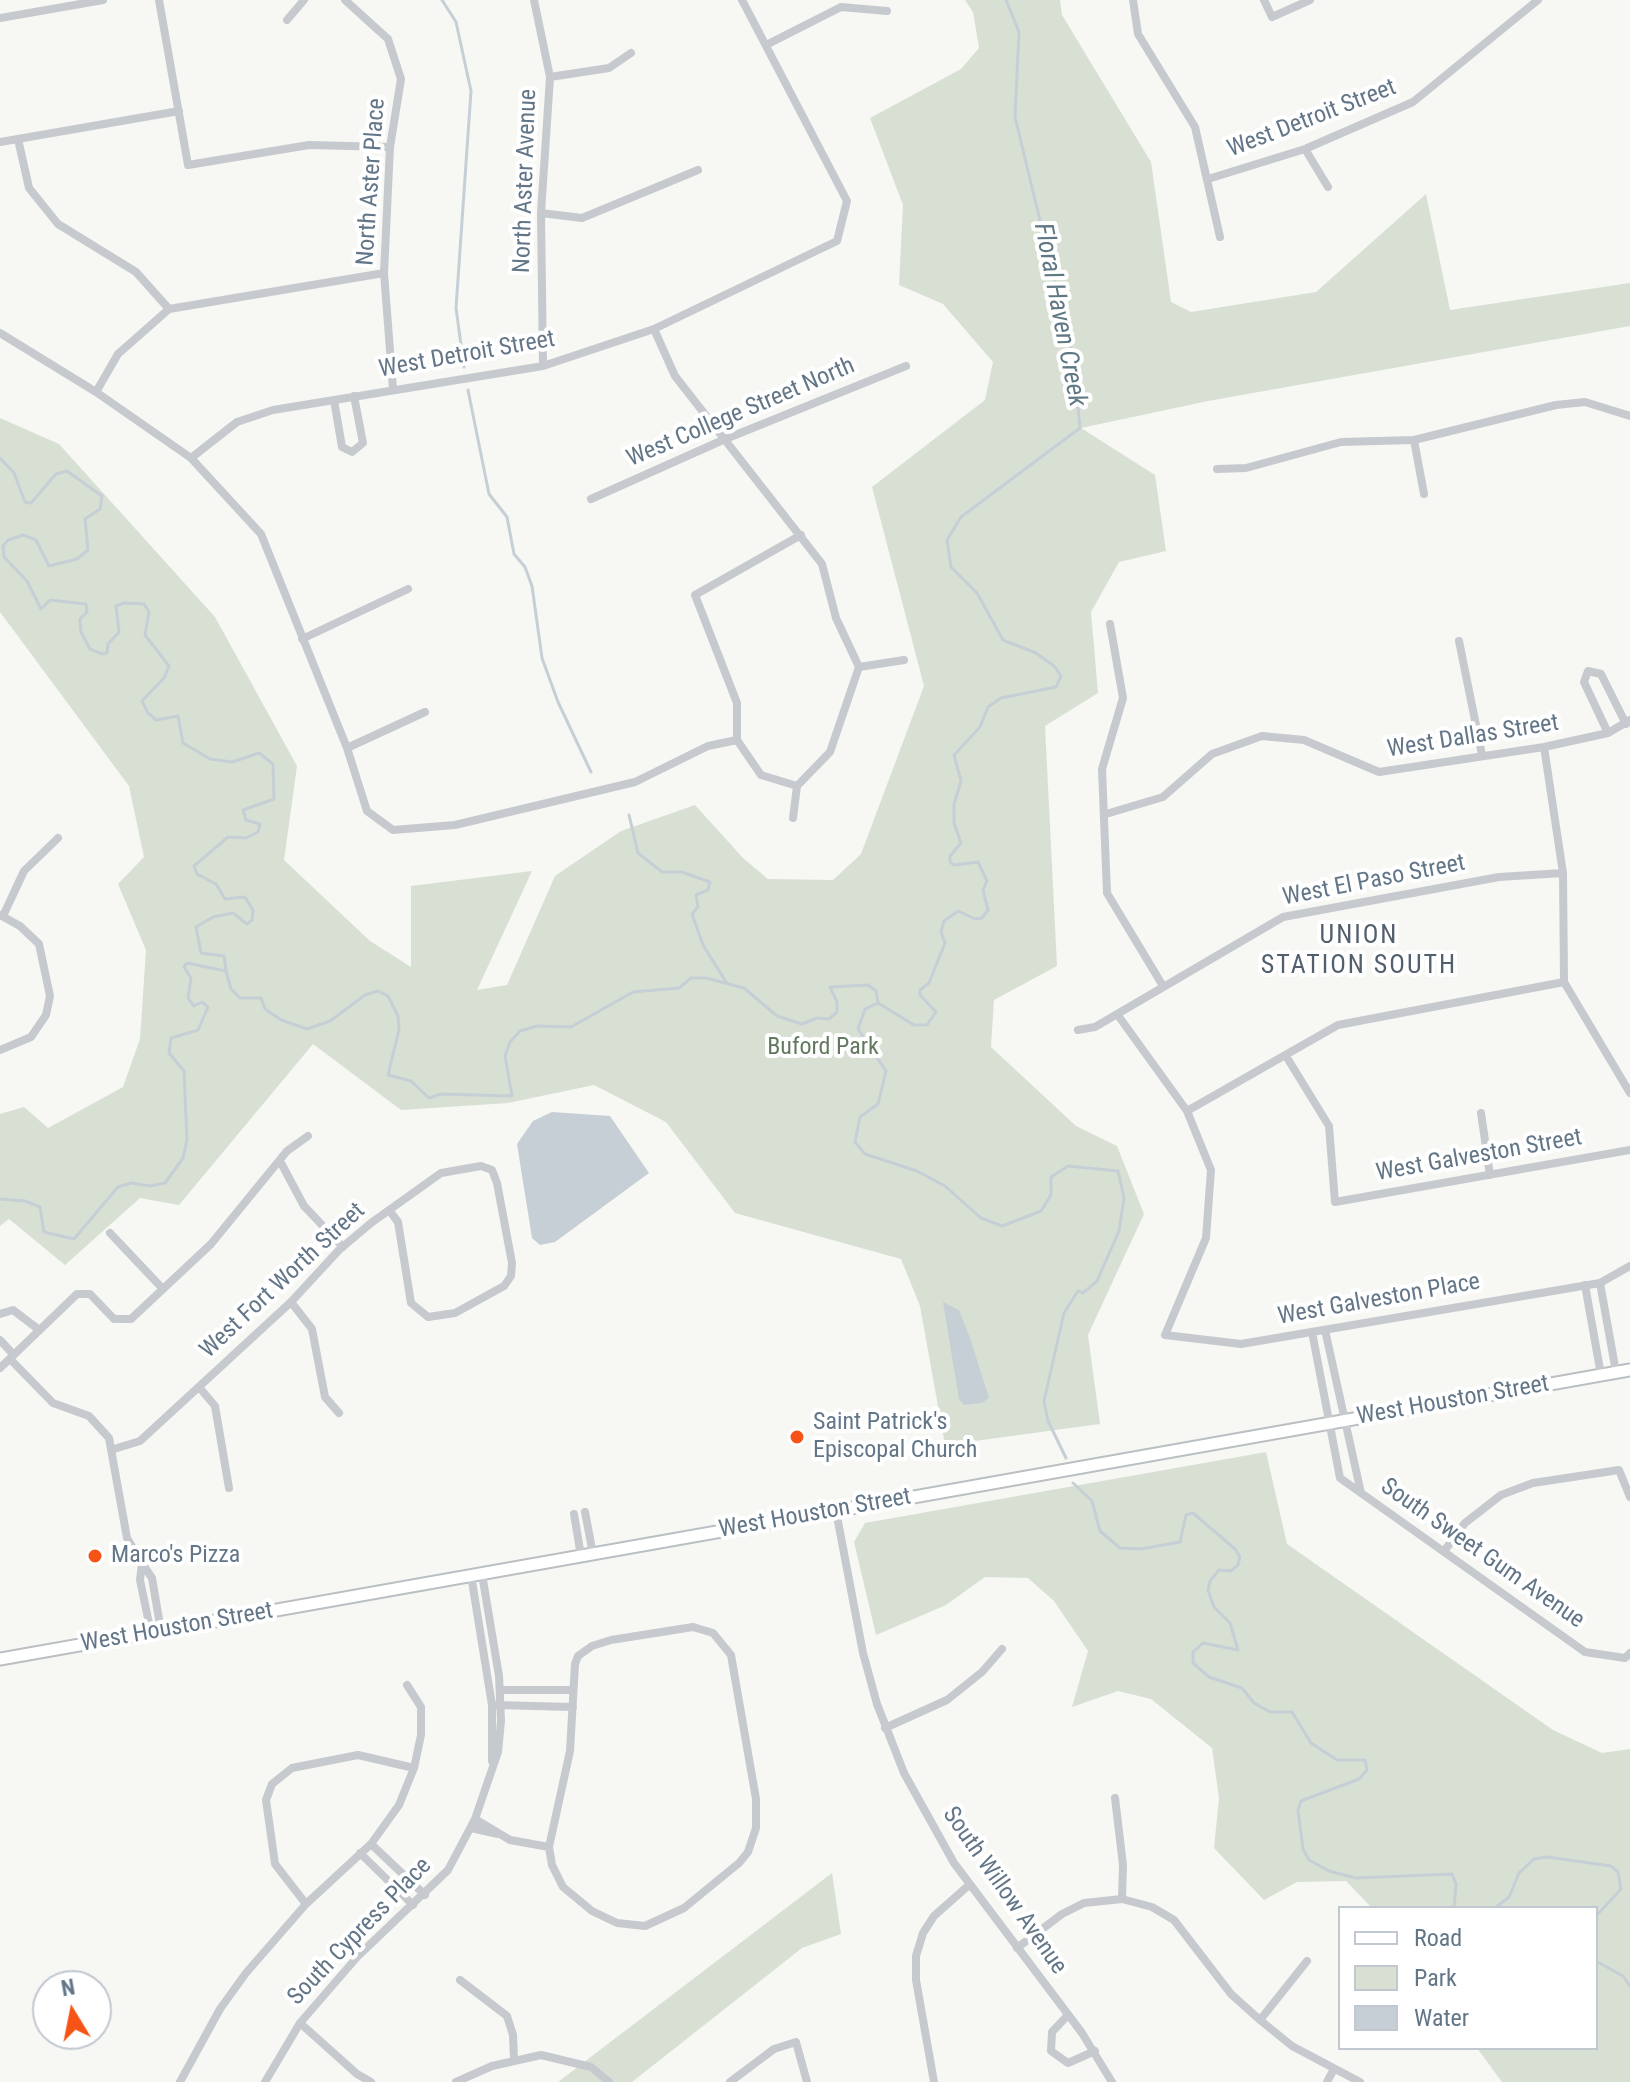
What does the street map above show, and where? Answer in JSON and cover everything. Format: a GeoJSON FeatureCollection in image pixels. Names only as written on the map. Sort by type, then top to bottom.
{"type":"FeatureCollection","features":[{"type":"Feature","properties":{"kind":"main road","name":"West Houston Street"},"geometry":{"type":"LineString","coordinates":[[0,1659],[1630,1370]]}},
{"type":"Feature","properties":{"kind":"street"},"geometry":{"type":"LineString","coordinates":[[0,18],[103,0]]}},
{"type":"Feature","properties":{"kind":"street"},"geometry":{"type":"LineString","coordinates":[[159,0],[188,165],[309,145],[390,147]]}},
{"type":"Feature","properties":{"kind":"street"},"geometry":{"type":"LineString","coordinates":[[287,20],[304,0]]}},
{"type":"Feature","properties":{"kind":"street","name":"North Aster Place"},"geometry":{"type":"LineString","coordinates":[[345,0],[388,39],[401,79],[390,147],[384,273],[393,389]]}},
{"type":"Feature","properties":{"kind":"street","name":"North Aster Avenue"},"geometry":{"type":"LineString","coordinates":[[534,0],[550,77],[541,213],[543,366]]}},
{"type":"Feature","properties":{"kind":"street"},"geometry":{"type":"LineString","coordinates":[[742,0],[768,44],[841,7],[887,11]]}},
{"type":"Feature","properties":{"kind":"street"},"geometry":{"type":"LineString","coordinates":[[1133,0],[1138,34],[1195,127],[1220,237]]}},
{"type":"Feature","properties":{"kind":"street"},"geometry":{"type":"LineString","coordinates":[[1264,0],[1272,17],[1310,0]]}},
{"type":"Feature","properties":{"kind":"street","name":"West Detroit Street"},"geometry":{"type":"LineString","coordinates":[[1208,179],[1305,149],[1413,102],[1538,0]]}},
{"type":"Feature","properties":{"kind":"street","name":"West Detroit Street"},"geometry":{"type":"LineString","coordinates":[[191,458],[237,422],[273,410],[543,366],[654,329],[837,241],[847,201],[768,44]]}},
{"type":"Feature","properties":{"kind":"street"},"geometry":{"type":"LineString","coordinates":[[550,77],[609,68],[631,53]]}},
{"type":"Feature","properties":{"kind":"street"},"geometry":{"type":"LineString","coordinates":[[0,142],[179,111]]}},
{"type":"Feature","properties":{"kind":"street"},"geometry":{"type":"LineString","coordinates":[[18,139],[29,188],[58,224],[136,272],[169,309]]}},
{"type":"Feature","properties":{"kind":"street"},"geometry":{"type":"LineString","coordinates":[[1305,149],[1328,187]]}},
{"type":"Feature","properties":{"kind":"street"},"geometry":{"type":"LineString","coordinates":[[541,213],[582,218],[698,170]]}},
{"type":"Feature","properties":{"kind":"street"},"geometry":{"type":"LineString","coordinates":[[96,392],[118,354],[169,309],[384,273]]}},
{"type":"Feature","properties":{"kind":"street"},"geometry":{"type":"LineString","coordinates":[[654,329],[675,376],[822,564],[836,618],[859,667],[830,752],[797,786],[793,818]]}},
{"type":"Feature","properties":{"kind":"street"},"geometry":{"type":"LineString","coordinates":[[0,333],[96,392],[191,458],[261,534],[347,748],[367,811],[393,830],[455,825],[635,782],[708,746],[737,740]]}},
{"type":"Feature","properties":{"kind":"street","name":"West College Street North"},"geometry":{"type":"LineString","coordinates":[[591,499],[723,440],[906,366]]}},
{"type":"Feature","properties":{"kind":"street"},"geometry":{"type":"LineString","coordinates":[[334,400],[342,447],[352,452],[363,443],[354,396]]}},
{"type":"Feature","properties":{"kind":"street"},"geometry":{"type":"LineString","coordinates":[[1217,469],[1246,468],[1341,442],[1414,440],[1556,405],[1585,402],[1630,416]]}},
{"type":"Feature","properties":{"kind":"street"},"geometry":{"type":"LineString","coordinates":[[1414,440],[1424,494]]}},
{"type":"Feature","properties":{"kind":"street"},"geometry":{"type":"LineString","coordinates":[[797,786],[761,775],[737,740],[737,703],[695,595],[801,535]]}},
{"type":"Feature","properties":{"kind":"street"},"geometry":{"type":"LineString","coordinates":[[302,639],[408,589]]}},
{"type":"Feature","properties":{"kind":"street"},"geometry":{"type":"LineString","coordinates":[[1110,624],[1123,698],[1102,769],[1107,893],[1163,986]]}},
{"type":"Feature","properties":{"kind":"street"},"geometry":{"type":"LineString","coordinates":[[1459,641],[1482,755]]}},
{"type":"Feature","properties":{"kind":"street"},"geometry":{"type":"LineString","coordinates":[[859,667],[904,660]]}},
{"type":"Feature","properties":{"kind":"street"},"geometry":{"type":"LineString","coordinates":[[1608,733],[1584,682],[1588,671],[1601,674],[1628,722]]}},
{"type":"Feature","properties":{"kind":"street"},"geometry":{"type":"LineString","coordinates":[[347,748],[425,712]]}},
{"type":"Feature","properties":{"kind":"street","name":"West Dallas Street"},"geometry":{"type":"LineString","coordinates":[[1106,814],[1163,797],[1212,754],[1262,736],[1304,740],[1379,772],[1544,747],[1608,733],[1628,722]]}},
{"type":"Feature","properties":{"kind":"street"},"geometry":{"type":"LineString","coordinates":[[1544,747],[1563,873],[1564,982],[1630,1093]]}},
{"type":"Feature","properties":{"kind":"street"},"geometry":{"type":"LineString","coordinates":[[0,1050],[31,1037],[46,1015],[49,1003],[41,951],[34,937],[1,916],[24,871],[58,838]]}},
{"type":"Feature","properties":{"kind":"street","name":"West El Paso Street"},"geometry":{"type":"LineString","coordinates":[[1078,1030],[1095,1027],[1283,917],[1499,877],[1563,873]]}},
{"type":"Feature","properties":{"kind":"street"},"geometry":{"type":"LineString","coordinates":[[1117,1014],[1187,1111],[1338,1025],[1564,982]]}},
{"type":"Feature","properties":{"kind":"street","name":"West Galveston Street"},"geometry":{"type":"LineString","coordinates":[[1286,1056],[1329,1126],[1335,1202],[1630,1150]]}},
{"type":"Feature","properties":{"kind":"street","name":"West Galveston Place"},"geometry":{"type":"LineString","coordinates":[[1187,1111],[1211,1170],[1206,1238],[1165,1335],[1241,1344],[1600,1283]]}},
{"type":"Feature","properties":{"kind":"street"},"geometry":{"type":"LineString","coordinates":[[1481,1113],[1490,1175]]}},
{"type":"Feature","properties":{"kind":"street"},"geometry":{"type":"LineString","coordinates":[[0,1368],[77,1294],[90,1294],[114,1319],[131,1319],[235,1218],[280,1161],[308,1136]]}},
{"type":"Feature","properties":{"kind":"street"},"geometry":{"type":"LineString","coordinates":[[280,1161],[304,1206],[343,1247]]}},
{"type":"Feature","properties":{"kind":"street","name":"West Fort Worth Street"},"geometry":{"type":"LineString","coordinates":[[114,1449],[140,1441],[291,1302],[343,1247],[389,1210],[441,1173],[481,1166],[492,1170],[505,1223],[511,1276],[504,1286],[455,1313],[428,1317],[411,1303],[398,1222],[389,1210]]}},
{"type":"Feature","properties":{"kind":"street"},"geometry":{"type":"LineString","coordinates":[[110,1233],[162,1288]]}},
{"type":"Feature","properties":{"kind":"street"},"geometry":{"type":"LineString","coordinates":[[1616,1372],[1600,1283],[1630,1266]]}},
{"type":"Feature","properties":{"kind":"street"},"geometry":{"type":"LineString","coordinates":[[1585,1285],[1601,1375]]}},
{"type":"Feature","properties":{"kind":"street"},"geometry":{"type":"LineString","coordinates":[[291,1302],[312,1329],[325,1397],[339,1413]]}},
{"type":"Feature","properties":{"kind":"street"},"geometry":{"type":"LineString","coordinates":[[0,1314],[13,1310],[38,1329]]}},
{"type":"Feature","properties":{"kind":"street","name":"South Sweet Gum Avenue"},"geometry":{"type":"LineString","coordinates":[[1325,1330],[1354,1450],[1361,1493]]}},
{"type":"Feature","properties":{"kind":"street","name":"South Sweet Gum Avenue"},"geometry":{"type":"LineString","coordinates":[[1312,1332],[1340,1478],[1585,1652],[1628,1656]]}},
{"type":"Feature","properties":{"kind":"street"},"geometry":{"type":"LineString","coordinates":[[0,1340],[53,1403],[97,1422],[114,1449],[127,1538],[153,1585],[156,1632]]}},
{"type":"Feature","properties":{"kind":"street"},"geometry":{"type":"LineString","coordinates":[[199,1387],[215,1406],[229,1488]]}},
{"type":"Feature","properties":{"kind":"street"},"geometry":{"type":"LineString","coordinates":[[1445,1550],[1465,1523],[1501,1495],[1533,1483],[1619,1470],[1630,1497]]}},
{"type":"Feature","properties":{"kind":"street","name":"South Willow Avenue"},"geometry":{"type":"LineString","coordinates":[[836,1511],[860,1642],[885,1728],[925,1813],[969,1885],[1095,2051],[1112,2082]]}},
{"type":"Feature","properties":{"kind":"street"},"geometry":{"type":"LineString","coordinates":[[585,1512],[587,1555]]}},
{"type":"Feature","properties":{"kind":"street"},"geometry":{"type":"LineString","coordinates":[[574,1514],[587,1555]]}},
{"type":"Feature","properties":{"kind":"street"},"geometry":{"type":"LineString","coordinates":[[142,1563],[142,1587],[156,1632]]}},
{"type":"Feature","properties":{"kind":"street","name":"South Cypress Place"},"geometry":{"type":"LineString","coordinates":[[265,2082],[300,2023],[358,1956],[448,1870],[473,1824],[492,1762],[500,1690],[476,1574]]}},
{"type":"Feature","properties":{"kind":"street","name":"South Cypress Place"},"geometry":{"type":"LineString","coordinates":[[476,1574],[496,1705]]}},
{"type":"Feature","properties":{"kind":"street"},"geometry":{"type":"LineString","coordinates":[[142,1587],[153,1585]]}},
{"type":"Feature","properties":{"kind":"street"},"geometry":{"type":"LineString","coordinates":[[693,1627],[713,1633],[731,1655],[758,1815],[753,1840],[748,1852],[726,1877],[673,1916],[645,1926],[604,1919],[574,1897],[558,1877],[549,1847],[566,1775],[573,1690],[578,1656],[611,1640],[693,1627]]}},
{"type":"Feature","properties":{"kind":"street"},"geometry":{"type":"LineString","coordinates":[[885,1728],[947,1700],[982,1672],[1002,1649]]}},
{"type":"Feature","properties":{"kind":"street"},"geometry":{"type":"LineString","coordinates":[[180,2082],[229,1997],[276,1936],[371,1844],[399,1805],[414,1768],[421,1735],[421,1707],[407,1685]]}},
{"type":"Feature","properties":{"kind":"street"},"geometry":{"type":"LineString","coordinates":[[523,1689],[523,1704]]}},
{"type":"Feature","properties":{"kind":"street"},"geometry":{"type":"LineString","coordinates":[[500,1690],[573,1690]]}},
{"type":"Feature","properties":{"kind":"street"},"geometry":{"type":"LineString","coordinates":[[496,1705],[573,1707]]}},
{"type":"Feature","properties":{"kind":"street"},"geometry":{"type":"LineString","coordinates":[[306,1904],[275,1864],[266,1815],[266,1800],[272,1784],[292,1768],[358,1755],[414,1768]]}},
{"type":"Feature","properties":{"kind":"street"},"geometry":{"type":"LineString","coordinates":[[1115,1798],[1123,1865],[1122,1899]]}},
{"type":"Feature","properties":{"kind":"street"},"geometry":{"type":"LineString","coordinates":[[473,1824],[522,1844],[549,1847]]}},
{"type":"Feature","properties":{"kind":"street"},"geometry":{"type":"LineString","coordinates":[[371,1844],[425,1895]]}},
{"type":"Feature","properties":{"kind":"street"},"geometry":{"type":"LineString","coordinates":[[360,1853],[413,1905]]}},
{"type":"Feature","properties":{"kind":"street"},"geometry":{"type":"LineString","coordinates":[[934,2082],[916,1980],[916,1956],[923,1933],[934,1916],[969,1885]]}},
{"type":"Feature","properties":{"kind":"street"},"geometry":{"type":"LineString","coordinates":[[1017,1948],[1078,1905],[1122,1899],[1152,1907],[1174,1920],[1231,1994],[1260,2020],[1292,2046],[1360,2082]]}},
{"type":"Feature","properties":{"kind":"street"},"geometry":{"type":"LineString","coordinates":[[1260,2020],[1307,1961]]}},
{"type":"Feature","properties":{"kind":"street"},"geometry":{"type":"LineString","coordinates":[[460,1980],[507,2016],[514,2059]]}},
{"type":"Feature","properties":{"kind":"street"},"geometry":{"type":"LineString","coordinates":[[1068,2015],[1052,2032],[1051,2051],[1068,2063],[1095,2051]]}},
{"type":"Feature","properties":{"kind":"street"},"geometry":{"type":"LineString","coordinates":[[300,2023],[357,2074],[371,2082]]}},
{"type":"Feature","properties":{"kind":"street"},"geometry":{"type":"LineString","coordinates":[[730,2082],[774,2049],[796,2042],[807,2082]]}},
{"type":"Feature","properties":{"kind":"street"},"geometry":{"type":"LineString","coordinates":[[456,2082],[514,2059],[541,2055],[591,2067],[609,2082]]}},
{"type":"Feature","properties":{"kind":"street"},"geometry":{"type":"LineString","coordinates":[[1327,2082],[1334,2069]]}},
{"type":"Feature","properties":{"kind":"street"},"geometry":{"type":"LineString","coordinates":[[349,2082],[357,2074]]}},
{"type":"Feature","properties":{"kind":"green space","name":"Buford Park"},"geometry":{"type":"Polygon","coordinates":[[[965,0],[1060,0],[1062,15],[1151,162],[1171,302],[1191,312],[1316,292],[1426,194],[1450,310],[1630,283],[1630,326],[1208,401],[1081,428],[1155,475],[1166,551],[1119,562],[1091,612],[1098,693],[1045,726],[1057,966],[994,1000],[991,1047],[1076,1126],[1117,1146],[1144,1214],[1088,1335],[1100,1424],[945,1445],[920,1306],[901,1259],[735,1213],[666,1122],[594,1085],[508,1103],[401,1110],[313,1044],[179,1205],[140,1198],[65,1265],[9,1219],[0,1226],[0,1114],[24,1107],[48,1128],[123,1087],[140,1039],[146,950],[118,884],[144,857],[129,786],[0,612],[0,418],[59,444],[215,617],[297,766],[284,860],[370,941],[411,967],[411,886],[532,871],[477,990],[507,985],[555,876],[621,831],[695,805],[743,858],[768,879],[833,880],[861,854],[924,686],[872,487],[985,400],[993,362],[943,304],[899,285],[903,205],[870,118],[961,69],[979,48],[973,12],[965,0]]]}},
{"type":"Feature","properties":{"kind":"green space"},"geometry":{"type":"Polygon","coordinates":[[[1266,1452],[1287,1544],[1553,1730],[1602,1753],[1630,1749],[1630,2082],[1502,2082],[1478,2050],[1598,2050],[1598,1906],[1370,1906],[1346,1881],[1297,1882],[1264,1900],[1214,1848],[1219,1798],[1212,1748],[1151,1699],[1118,1691],[1072,1707],[1088,1651],[1054,1601],[1028,1578],[985,1577],[946,1605],[876,1635],[854,1542],[865,1523],[1266,1452]]]}},
{"type":"Feature","properties":{"kind":"green space"},"geometry":{"type":"Polygon","coordinates":[[[832,1873],[841,1934],[802,1948],[632,2082],[558,2082],[832,1873]]]}},
{"type":"Feature","properties":{"kind":"water"},"geometry":{"type":"Polygon","coordinates":[[[552,1112],[610,1116],[649,1173],[555,1242],[540,1245],[532,1238],[517,1144],[533,1121],[552,1112]]]}},
{"type":"Feature","properties":{"kind":"water"},"geometry":{"type":"Polygon","coordinates":[[[943,1302],[959,1310],[970,1338],[989,1398],[982,1403],[964,1405],[959,1399],[943,1302]]]}},
{"type":"Feature","properties":{"kind":"waterway"},"geometry":{"type":"LineString","coordinates":[[442,0],[456,22],[471,91],[456,308],[464,367]]}},
{"type":"Feature","properties":{"kind":"waterway","name":"Floral Haven Creek"},"geometry":{"type":"LineString","coordinates":[[878,1003],[914,1025],[927,1025],[936,1012],[920,995],[920,990],[929,983],[945,943],[941,932],[944,921],[958,911],[975,919],[982,918],[988,910],[983,890],[987,881],[978,862],[954,865],[950,862],[950,856],[961,843],[954,823],[954,804],[961,781],[954,755],[980,727],[988,707],[1001,698],[1056,687],[1061,676],[1054,666],[1036,653],[1003,640],[977,593],[951,567],[947,540],[961,517],[1080,428],[1073,357],[1015,117],[1019,32],[1006,0]]}},
{"type":"Feature","properties":{"kind":"waterway"},"geometry":{"type":"LineString","coordinates":[[468,390],[489,494],[507,517],[514,554],[525,567],[532,586],[542,658],[558,702],[591,772]]}},
{"type":"Feature","properties":{"kind":"waterway"},"geometry":{"type":"LineString","coordinates":[[0,458],[14,473],[25,502],[31,503],[56,474],[67,471],[102,496],[100,509],[85,519],[88,550],[77,559],[49,566],[36,540],[23,535],[8,540],[3,546],[4,557],[27,581],[41,609],[50,600],[86,604],[87,612],[80,619],[81,632],[90,649],[102,654],[107,653],[108,644],[119,632],[116,606],[124,603],[144,604],[149,612],[145,635],[169,666],[164,678],[142,701],[148,713],[156,720],[178,716],[183,743],[210,759],[232,762],[259,753],[273,764],[274,799],[243,810],[246,820],[260,824],[258,832],[246,838],[228,837],[194,866],[197,874],[216,884],[225,899],[245,897],[253,910],[252,920],[247,924],[233,913],[213,917],[196,927],[201,953],[224,956],[226,970]]}},
{"type":"Feature","properties":{"kind":"waterway"},"geometry":{"type":"LineString","coordinates":[[629,815],[638,853],[662,872],[682,872],[710,882],[708,890],[696,895],[698,907],[692,914],[703,945],[726,982]]}},
{"type":"Feature","properties":{"kind":"waterway"},"geometry":{"type":"LineString","coordinates":[[0,1199],[25,1201],[40,1207],[44,1232],[74,1239],[118,1187],[131,1183],[150,1186],[165,1183],[183,1158],[187,1140],[184,1071],[169,1053],[171,1038],[198,1030],[208,1007],[202,1002],[194,1006],[188,998],[191,978],[184,967],[187,963],[226,971],[231,989],[240,998],[261,998],[265,1009],[281,1020],[307,1029],[330,1021],[365,995],[378,991],[388,996],[398,1016],[399,1030],[388,1075],[411,1081],[429,1098],[441,1094],[512,1096],[505,1056],[510,1042],[520,1031],[537,1026],[571,1027],[633,992],[679,988],[691,978],[706,978],[744,988],[777,1016],[802,1024],[817,1018],[829,1019],[837,1012],[837,1002],[830,987],[868,985],[876,991],[878,1003],[865,1009],[858,1029],[886,1071],[878,1104],[860,1117],[855,1142],[865,1154],[917,1171],[945,1186],[981,1218],[1002,1226],[1041,1211],[1051,1195],[1051,1177],[1068,1166],[1118,1171],[1124,1198],[1119,1231],[1097,1281],[1083,1293],[1078,1291],[1064,1313],[1044,1401],[1048,1421],[1066,1458]]}},
{"type":"Feature","properties":{"kind":"waterway"},"geometry":{"type":"LineString","coordinates":[[1073,1483],[1092,1501],[1100,1531],[1120,1548],[1141,1549],[1180,1542],[1186,1515],[1193,1513],[1235,1549],[1240,1557],[1238,1565],[1231,1571],[1219,1570],[1210,1581],[1208,1590],[1214,1607],[1230,1623],[1238,1650],[1203,1643],[1193,1652],[1193,1663],[1209,1677],[1242,1688],[1254,1703],[1270,1712],[1292,1712],[1311,1743],[1337,1760],[1365,1760],[1367,1770],[1359,1779],[1301,1801],[1298,1810],[1303,1849],[1309,1860],[1329,1871],[1356,1878],[1452,1874],[1456,1884],[1454,1906]]}},
{"type":"Feature","properties":{"kind":"waterway"},"geometry":{"type":"LineString","coordinates":[[1498,1906],[1509,1897],[1519,1873],[1534,1859],[1547,1857],[1611,1866],[1618,1872],[1621,1889],[1598,1914]]}},
{"type":"Feature","properties":{"kind":"waterway"},"geometry":{"type":"LineString","coordinates":[[1598,1962],[1623,1976],[1630,1986]]}},
{"type":"Feature","properties":{"kind":"place","name":"Saint Patrick's Episcopal Church"},"geometry":{"type":"Point","coordinates":[797,1437]}},
{"type":"Feature","properties":{"kind":"place","name":"Marco's Pizza"},"geometry":{"type":"Point","coordinates":[95,1556]}},
{"type":"Feature","properties":{"kind":"district","name":"UNION STATION SOUTH"},"geometry":{"type":"Point","coordinates":[1359,951]}}]}
